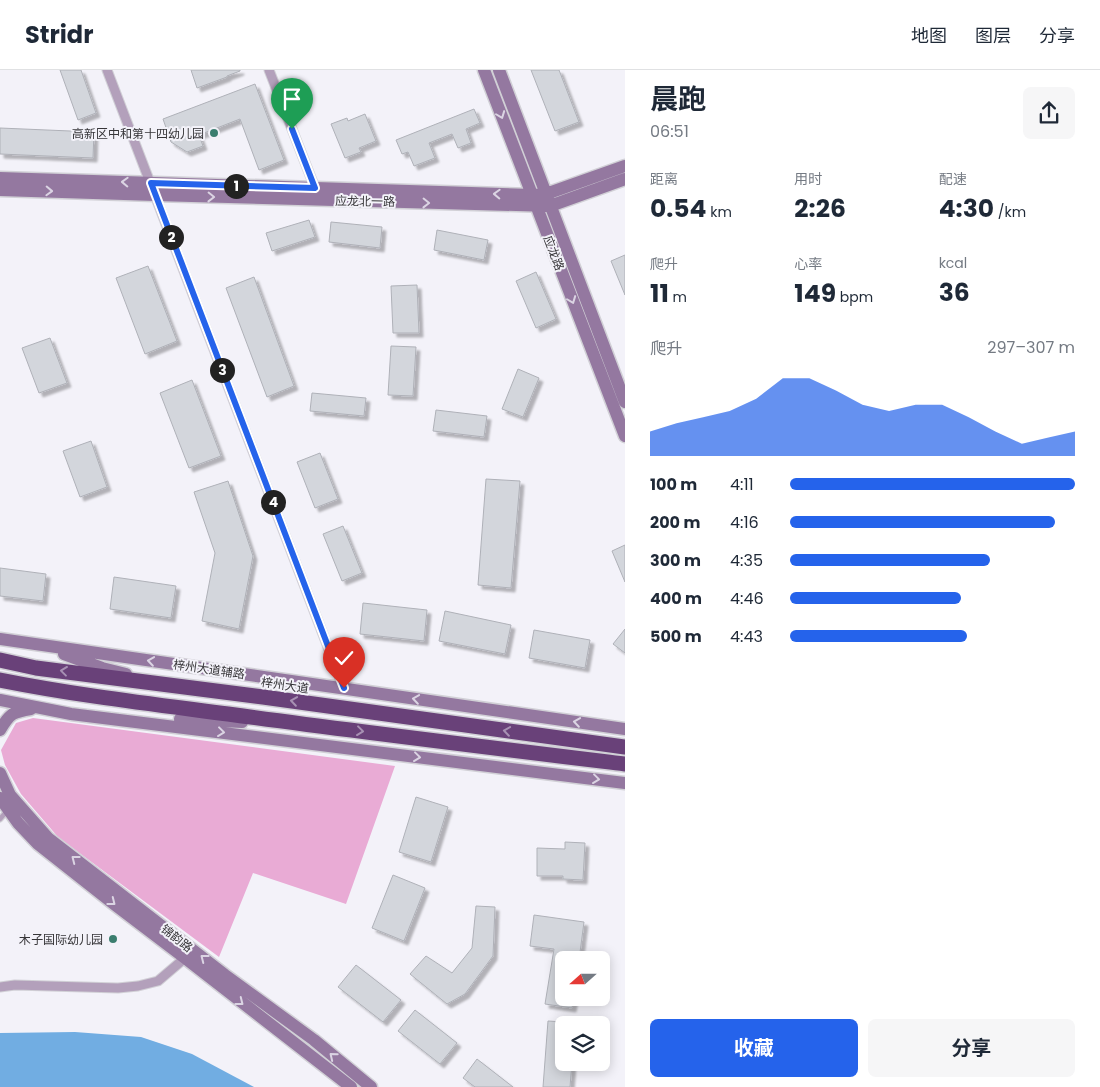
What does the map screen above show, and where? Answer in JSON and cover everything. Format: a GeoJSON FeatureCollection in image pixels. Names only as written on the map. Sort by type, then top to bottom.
{"type":"FeatureCollection","features":[{"type":"Feature","properties":{"kind":"highway","name":"梓州大道"},"geometry":{"type":"LineString","coordinates":[[0,660],[36,668],[625,747]]}},
{"type":"Feature","properties":{"kind":"highway"},"geometry":{"type":"LineString","coordinates":[[0,680],[133,702],[625,764]]}},
{"type":"Feature","properties":{"kind":"street"},"geometry":{"type":"LineString","coordinates":[[107,70],[344,688]]}},
{"type":"Feature","properties":{"kind":"street"},"geometry":{"type":"LineString","coordinates":[[268,70],[315,188]]}},
{"type":"Feature","properties":{"kind":"street","name":"应龙路"},"geometry":{"type":"LineString","coordinates":[[484,70],[625,436]]}},
{"type":"Feature","properties":{"kind":"street","name":"应龙路"},"geometry":{"type":"LineString","coordinates":[[499,70],[625,402]]}},
{"type":"Feature","properties":{"kind":"street"},"geometry":{"type":"LineString","coordinates":[[548,200],[625,166]]}},
{"type":"Feature","properties":{"kind":"street","name":"应龙北一路"},"geometry":{"type":"LineString","coordinates":[[0,178],[153,189],[548,200]]}},
{"type":"Feature","properties":{"kind":"street"},"geometry":{"type":"LineString","coordinates":[[548,200],[625,178]]}},
{"type":"Feature","properties":{"kind":"street","name":"应龙北一路"},"geometry":{"type":"LineString","coordinates":[[0,190],[315,188],[534,200]]}},
{"type":"Feature","properties":{"kind":"street","name":"梓州大道辅路"},"geometry":{"type":"LineString","coordinates":[[0,639],[625,728]]}},
{"type":"Feature","properties":{"kind":"street"},"geometry":{"type":"LineString","coordinates":[[41,645],[102,668],[169,685]]}},
{"type":"Feature","properties":{"kind":"street"},"geometry":{"type":"LineString","coordinates":[[0,700],[85,715],[625,783]]}},
{"type":"Feature","properties":{"kind":"street"},"geometry":{"type":"LineString","coordinates":[[0,730],[15,712],[40,708]]}},
{"type":"Feature","properties":{"kind":"street"},"geometry":{"type":"LineString","coordinates":[[85,715],[319,726]]}},
{"type":"Feature","properties":{"kind":"street","name":"锦韵路"},"geometry":{"type":"LineString","coordinates":[[0,773],[10,795],[48,838],[225,975],[314,1040],[371,1087]]}},
{"type":"Feature","properties":{"kind":"street","name":"锦韵路"},"geometry":{"type":"LineString","coordinates":[[0,798],[4,815],[38,844],[351,1087]]}},
{"type":"Feature","properties":{"kind":"street"},"geometry":{"type":"LineString","coordinates":[[0,987],[16,985],[118,988],[138,986],[158,981],[185,958]]}},
{"type":"Feature","properties":{"kind":"shaded area"},"geometry":{"type":"Polygon","coordinates":[[[33,718],[395,766],[346,904],[253,873],[219,957],[58,837],[21,794],[5,765],[1,750],[16,723],[33,718]]]}},
{"type":"Feature","properties":{"kind":"water"},"geometry":{"type":"Polygon","coordinates":[[[75,1032],[141,1037],[192,1054],[254,1087],[0,1087],[0,1033],[75,1032]]]}},
{"type":"Feature","properties":{"kind":"building"},"geometry":{"type":"Polygon","coordinates":[[[60,70],[81,70],[96,113],[78,120],[60,70]]]}},
{"type":"Feature","properties":{"kind":"building"},"geometry":{"type":"Polygon","coordinates":[[[191,70],[240,70],[240,71],[197,88],[191,70]]]}},
{"type":"Feature","properties":{"kind":"building"},"geometry":{"type":"Polygon","coordinates":[[[531,70],[559,70],[579,122],[555,131],[531,70]]]}},
{"type":"Feature","properties":{"kind":"building"},"geometry":{"type":"Polygon","coordinates":[[[255,84],[284,160],[259,170],[240,119],[199,135],[203,146],[187,152],[171,142],[163,119],[255,84]]]}},
{"type":"Feature","properties":{"kind":"building"},"geometry":{"type":"Polygon","coordinates":[[[474,109],[480,123],[466,129],[471,143],[458,148],[452,134],[429,143],[435,158],[414,166],[408,152],[402,154],[396,140],[474,109]]]}},
{"type":"Feature","properties":{"kind":"building"},"geometry":{"type":"Polygon","coordinates":[[[365,114],[376,141],[359,148],[361,152],[345,158],[331,124],[347,118],[348,121],[365,114]]]}},
{"type":"Feature","properties":{"kind":"building"},"geometry":{"type":"Polygon","coordinates":[[[0,128],[94,132],[93,158],[0,154],[0,128]]]}},
{"type":"Feature","properties":{"kind":"building"},"geometry":{"type":"Polygon","coordinates":[[[309,220],[315,237],[272,251],[266,233],[309,220]]]}},
{"type":"Feature","properties":{"kind":"building"},"geometry":{"type":"Polygon","coordinates":[[[331,222],[382,227],[380,248],[329,242],[331,222]]]}},
{"type":"Feature","properties":{"kind":"building"},"geometry":{"type":"Polygon","coordinates":[[[437,230],[488,240],[484,260],[434,250],[437,230]]]}},
{"type":"Feature","properties":{"kind":"building"},"geometry":{"type":"Polygon","coordinates":[[[625,255],[625,295],[611,261],[625,255]]]}},
{"type":"Feature","properties":{"kind":"building"},"geometry":{"type":"Polygon","coordinates":[[[148,266],[177,341],[145,354],[116,278],[148,266]]]}},
{"type":"Feature","properties":{"kind":"building"},"geometry":{"type":"Polygon","coordinates":[[[536,272],[556,319],[536,328],[516,281],[536,272]]]}},
{"type":"Feature","properties":{"kind":"building"},"geometry":{"type":"Polygon","coordinates":[[[254,277],[294,386],[267,397],[226,288],[254,277]]]}},
{"type":"Feature","properties":{"kind":"building"},"geometry":{"type":"Polygon","coordinates":[[[417,285],[419,333],[393,333],[391,286],[417,285]]]}},
{"type":"Feature","properties":{"kind":"building"},"geometry":{"type":"Polygon","coordinates":[[[50,338],[67,383],[39,393],[22,348],[50,338]]]}},
{"type":"Feature","properties":{"kind":"building"},"geometry":{"type":"Polygon","coordinates":[[[391,346],[416,347],[413,396],[388,395],[391,346]]]}},
{"type":"Feature","properties":{"kind":"building"},"geometry":{"type":"Polygon","coordinates":[[[518,369],[539,378],[523,417],[502,409],[518,369]]]}},
{"type":"Feature","properties":{"kind":"building"},"geometry":{"type":"Polygon","coordinates":[[[192,380],[221,456],[189,468],[160,393],[192,380]]]}},
{"type":"Feature","properties":{"kind":"building"},"geometry":{"type":"Polygon","coordinates":[[[312,393],[366,398],[364,416],[310,411],[312,393]]]}},
{"type":"Feature","properties":{"kind":"building"},"geometry":{"type":"Polygon","coordinates":[[[436,410],[487,416],[484,437],[433,431],[436,410]]]}},
{"type":"Feature","properties":{"kind":"building"},"geometry":{"type":"Polygon","coordinates":[[[91,441],[107,487],[80,497],[63,451],[91,441]]]}},
{"type":"Feature","properties":{"kind":"building"},"geometry":{"type":"Polygon","coordinates":[[[320,453],[338,499],[315,508],[297,462],[320,453]]]}},
{"type":"Feature","properties":{"kind":"building"},"geometry":{"type":"Polygon","coordinates":[[[486,479],[520,481],[511,588],[478,585],[486,479]]]}},
{"type":"Feature","properties":{"kind":"building"},"geometry":{"type":"Polygon","coordinates":[[[228,481],[253,556],[239,629],[202,621],[215,553],[194,492],[228,481]]]}},
{"type":"Feature","properties":{"kind":"building"},"geometry":{"type":"Polygon","coordinates":[[[343,526],[362,573],[342,581],[323,534],[343,526]]]}},
{"type":"Feature","properties":{"kind":"building"},"geometry":{"type":"Polygon","coordinates":[[[625,545],[625,582],[612,551],[625,545]]]}},
{"type":"Feature","properties":{"kind":"building"},"geometry":{"type":"Polygon","coordinates":[[[0,568],[46,574],[43,601],[0,596],[0,568]]]}},
{"type":"Feature","properties":{"kind":"building"},"geometry":{"type":"Polygon","coordinates":[[[114,577],[176,586],[171,618],[110,609],[114,577]]]}},
{"type":"Feature","properties":{"kind":"building"},"geometry":{"type":"Polygon","coordinates":[[[363,603],[427,610],[424,641],[360,634],[363,603]]]}},
{"type":"Feature","properties":{"kind":"building"},"geometry":{"type":"Polygon","coordinates":[[[445,611],[511,625],[505,654],[439,641],[445,611]]]}},
{"type":"Feature","properties":{"kind":"building"},"geometry":{"type":"Polygon","coordinates":[[[625,629],[625,653],[613,644],[625,629]]]}},
{"type":"Feature","properties":{"kind":"building"},"geometry":{"type":"Polygon","coordinates":[[[534,630],[590,640],[585,668],[529,658],[534,630]]]}},
{"type":"Feature","properties":{"kind":"building"},"geometry":{"type":"Polygon","coordinates":[[[416,797],[448,807],[431,862],[399,852],[416,797]]]}},
{"type":"Feature","properties":{"kind":"building"},"geometry":{"type":"Polygon","coordinates":[[[565,842],[585,843],[583,880],[563,879],[563,876],[537,876],[537,848],[565,849],[565,842]]]}},
{"type":"Feature","properties":{"kind":"building"},"geometry":{"type":"Polygon","coordinates":[[[393,875],[425,888],[404,941],[372,928],[393,875]]]}},
{"type":"Feature","properties":{"kind":"building"},"geometry":{"type":"Polygon","coordinates":[[[476,906],[495,907],[493,956],[465,994],[447,1004],[410,974],[426,956],[452,973],[472,948],[476,906]]]}},
{"type":"Feature","properties":{"kind":"building"},"geometry":{"type":"Polygon","coordinates":[[[534,915],[584,922],[580,951],[555,951],[555,1005],[545,1004],[554,949],[530,946],[534,915]]]}},
{"type":"Feature","properties":{"kind":"building"},"geometry":{"type":"Polygon","coordinates":[[[356,965],[401,1000],[383,1022],[338,987],[356,965]]]}},
{"type":"Feature","properties":{"kind":"building"},"geometry":{"type":"Polygon","coordinates":[[[415,1010],[457,1043],[440,1064],[398,1031],[415,1010]]]}},
{"type":"Feature","properties":{"kind":"building"},"geometry":{"type":"Polygon","coordinates":[[[548,1021],[555,1021],[555,1071],[571,1071],[570,1087],[543,1087],[548,1021]]]}},
{"type":"Feature","properties":{"kind":"building"},"geometry":{"type":"Polygon","coordinates":[[[477,1059],[513,1087],[475,1087],[463,1078],[477,1059]]]}},
{"type":"Feature","properties":{"kind":"place","name":"高新区中和第十四幼儿园"},"geometry":{"type":"Point","coordinates":[214,133]}},
{"type":"Feature","properties":{"kind":"place","name":"木子国际幼儿园"},"geometry":{"type":"Point","coordinates":[113,939]}},
{"type":"Feature","properties":{"kind":"route"},"geometry":{"type":"LineString","coordinates":[[292,129],[315,188],[151,183],[344,688]]}}]}
